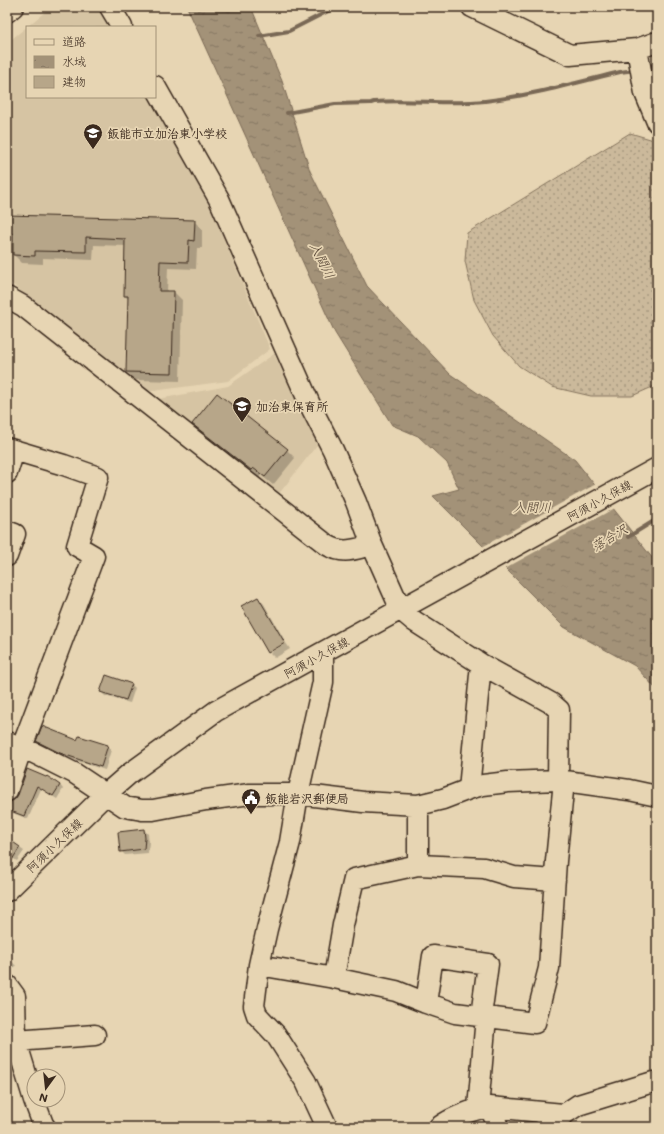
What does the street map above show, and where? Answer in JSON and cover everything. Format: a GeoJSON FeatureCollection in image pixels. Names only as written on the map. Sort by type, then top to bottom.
{"type":"FeatureCollection","features":[{"type":"Feature","properties":{"kind":"street"},"geometry":{"type":"LineString","coordinates":[[7,12],[13,7]]}},
{"type":"Feature","properties":{"kind":"street"},"geometry":{"type":"LineString","coordinates":[[110,7],[121,26]]}},
{"type":"Feature","properties":{"kind":"street"},"geometry":{"type":"LineString","coordinates":[[472,7],[570,55],[637,54],[657,42]]}},
{"type":"Feature","properties":{"kind":"street"},"geometry":{"type":"LineString","coordinates":[[637,54],[646,93],[657,122]]}},
{"type":"Feature","properties":{"kind":"street"},"geometry":{"type":"LineString","coordinates":[[156,88],[219,199],[312,409],[333,450],[356,502],[372,545],[401,610],[414,621],[481,664],[551,703],[559,710],[561,781],[549,968],[536,1023],[455,1013],[426,1004],[396,991],[334,978],[259,965]]}},
{"type":"Feature","properties":{"kind":"street"},"geometry":{"type":"LineString","coordinates":[[7,297],[23,306],[327,545],[336,550],[348,551],[372,545]]}},
{"type":"Feature","properties":{"kind":"street"},"geometry":{"type":"LineString","coordinates":[[7,473],[11,450],[64,465],[98,477],[77,546],[94,556],[14,745],[7,791]]}},
{"type":"Feature","properties":{"kind":"street","name":"阿須小久保線"},"geometry":{"type":"LineString","coordinates":[[7,891],[106,794],[129,774],[216,711],[323,654],[442,586],[656,469]]}},
{"type":"Feature","properties":{"kind":"street"},"geometry":{"type":"LineString","coordinates":[[7,531],[15,534],[7,556]]}},
{"type":"Feature","properties":{"kind":"street"},"geometry":{"type":"LineString","coordinates":[[323,654],[323,682],[298,794],[290,842],[259,965],[254,1006],[255,1010],[276,1035],[306,1082],[327,1127]]}},
{"type":"Feature","properties":{"kind":"street"},"geometry":{"type":"LineString","coordinates":[[469,789],[481,664]]}},
{"type":"Feature","properties":{"kind":"street"},"geometry":{"type":"LineString","coordinates":[[14,745],[74,772],[125,807],[142,810],[153,810],[206,800],[250,794],[298,794],[355,801],[418,805],[443,799],[469,789],[508,782],[561,781],[629,790],[657,796]]}},
{"type":"Feature","properties":{"kind":"street"},"geometry":{"type":"LineString","coordinates":[[418,805],[418,865]]}},
{"type":"Feature","properties":{"kind":"street"},"geometry":{"type":"LineString","coordinates":[[334,978],[343,925],[354,879],[418,865],[484,868],[514,877],[555,880]]}},
{"type":"Feature","properties":{"kind":"street"},"geometry":{"type":"LineString","coordinates":[[426,1004],[433,956],[488,964],[484,1016],[484,1108],[498,1127]]}},
{"type":"Feature","properties":{"kind":"street"},"geometry":{"type":"LineString","coordinates":[[7,985],[15,996],[16,1041],[14,1062],[26,1085]]}},
{"type":"Feature","properties":{"kind":"street"},"geometry":{"type":"LineString","coordinates":[[16,1041],[95,1035]]}},
{"type":"Feature","properties":{"kind":"street"},"geometry":{"type":"LineString","coordinates":[[545,1127],[578,1105],[657,1082]]}},
{"type":"Feature","properties":{"kind":"street"},"geometry":{"type":"LineString","coordinates":[[37,1108],[44,1126]]}},
{"type":"Feature","properties":{"kind":"street"},"geometry":{"type":"LineString","coordinates":[[439,1127],[448,1120],[484,1108],[563,1114]]}},
{"type":"Feature","properties":{"kind":"shaded area","name":"飯能市立加治東小学校"},"geometry":{"type":"Polygon","coordinates":[[[51,7],[98,7],[108,26],[28,26],[51,7]]]}},
{"type":"Feature","properties":{"kind":"shaded area","name":"飯能市立加治東小学校"},"geometry":{"type":"Polygon","coordinates":[[[26,27],[26,98],[150,98],[209,204],[270,349],[228,381],[145,392],[7,280],[7,43],[26,27]]]}},
{"type":"Feature","properties":{"kind":"shaded area"},"geometry":{"type":"Polygon","coordinates":[[[630,133],[657,141],[657,385],[632,396],[591,396],[552,387],[519,366],[493,336],[474,300],[465,261],[467,233],[630,133]]]}},
{"type":"Feature","properties":{"kind":"shaded area","name":"加治東保育所"},"geometry":{"type":"Polygon","coordinates":[[[274,354],[317,445],[278,495],[148,401],[228,386],[274,354]]]}},
{"type":"Feature","properties":{"kind":"water","name":"入間川"},"geometry":{"type":"Polygon","coordinates":[[[187,7],[251,7],[282,81],[310,171],[367,286],[450,374],[575,460],[657,564],[657,690],[635,666],[564,627],[433,496],[459,489],[447,463],[418,436],[392,425],[335,333],[187,7]]]}},
{"type":"Feature","properties":{"kind":"pier"},"geometry":{"type":"Polygon","coordinates":[[[596,484],[615,508],[504,569],[482,547],[596,484]]]}},
{"type":"Feature","properties":{"kind":"building"},"geometry":{"type":"Polygon","coordinates":[[[7,215],[195,220],[194,241],[189,240],[188,262],[160,261],[159,291],[174,291],[172,373],[126,372],[128,296],[124,296],[125,239],[86,237],[86,252],[35,251],[35,256],[13,255],[13,234],[7,234],[7,215]]]}},
{"type":"Feature","properties":{"kind":"building"},"geometry":{"type":"Polygon","coordinates":[[[217,393],[288,449],[265,477],[253,468],[251,470],[192,424],[217,393]]]}},
{"type":"Feature","properties":{"kind":"building"},"geometry":{"type":"Polygon","coordinates":[[[258,597],[285,643],[268,653],[241,606],[258,597]]]}},
{"type":"Feature","properties":{"kind":"building"},"geometry":{"type":"Polygon","coordinates":[[[106,675],[132,684],[126,700],[100,692],[106,675]]]}},
{"type":"Feature","properties":{"kind":"building"},"geometry":{"type":"Polygon","coordinates":[[[42,726],[77,740],[79,736],[108,745],[101,767],[60,753],[36,741],[42,726]]]}},
{"type":"Feature","properties":{"kind":"building"},"geometry":{"type":"Polygon","coordinates":[[[27,769],[46,777],[47,776],[60,785],[53,796],[37,786],[24,816],[8,810],[11,801],[18,795],[27,769]]]}},
{"type":"Feature","properties":{"kind":"building"},"geometry":{"type":"Polygon","coordinates":[[[144,829],[144,849],[120,852],[118,832],[144,829]]]}},
{"type":"Feature","properties":{"kind":"building"},"geometry":{"type":"Polygon","coordinates":[[[7,838],[20,847],[7,868],[7,838]]]}},
{"type":"Feature","properties":{"kind":"waterway"},"geometry":{"type":"LineString","coordinates":[[259,36],[289,31],[336,7]]}},
{"type":"Feature","properties":{"kind":"waterway"},"geometry":{"type":"LineString","coordinates":[[646,67],[657,64]]}},
{"type":"Feature","properties":{"kind":"waterway"},"geometry":{"type":"LineString","coordinates":[[287,113],[335,104],[388,101],[471,102],[502,99],[536,93],[620,72],[635,70]]}},
{"type":"Feature","properties":{"kind":"waterway","name":"落合沢"},"geometry":{"type":"LineString","coordinates":[[628,537],[657,519]]}},
{"type":"Feature","properties":{"kind":"place","name":"飯能市立加治東小学校"},"geometry":{"type":"Point","coordinates":[93,150]}},
{"type":"Feature","properties":{"kind":"place","name":"加治東保育所"},"geometry":{"type":"Point","coordinates":[242,423]}},
{"type":"Feature","properties":{"kind":"place","name":"飯能岩沢郵便局"},"geometry":{"type":"Point","coordinates":[251,815]}}]}
